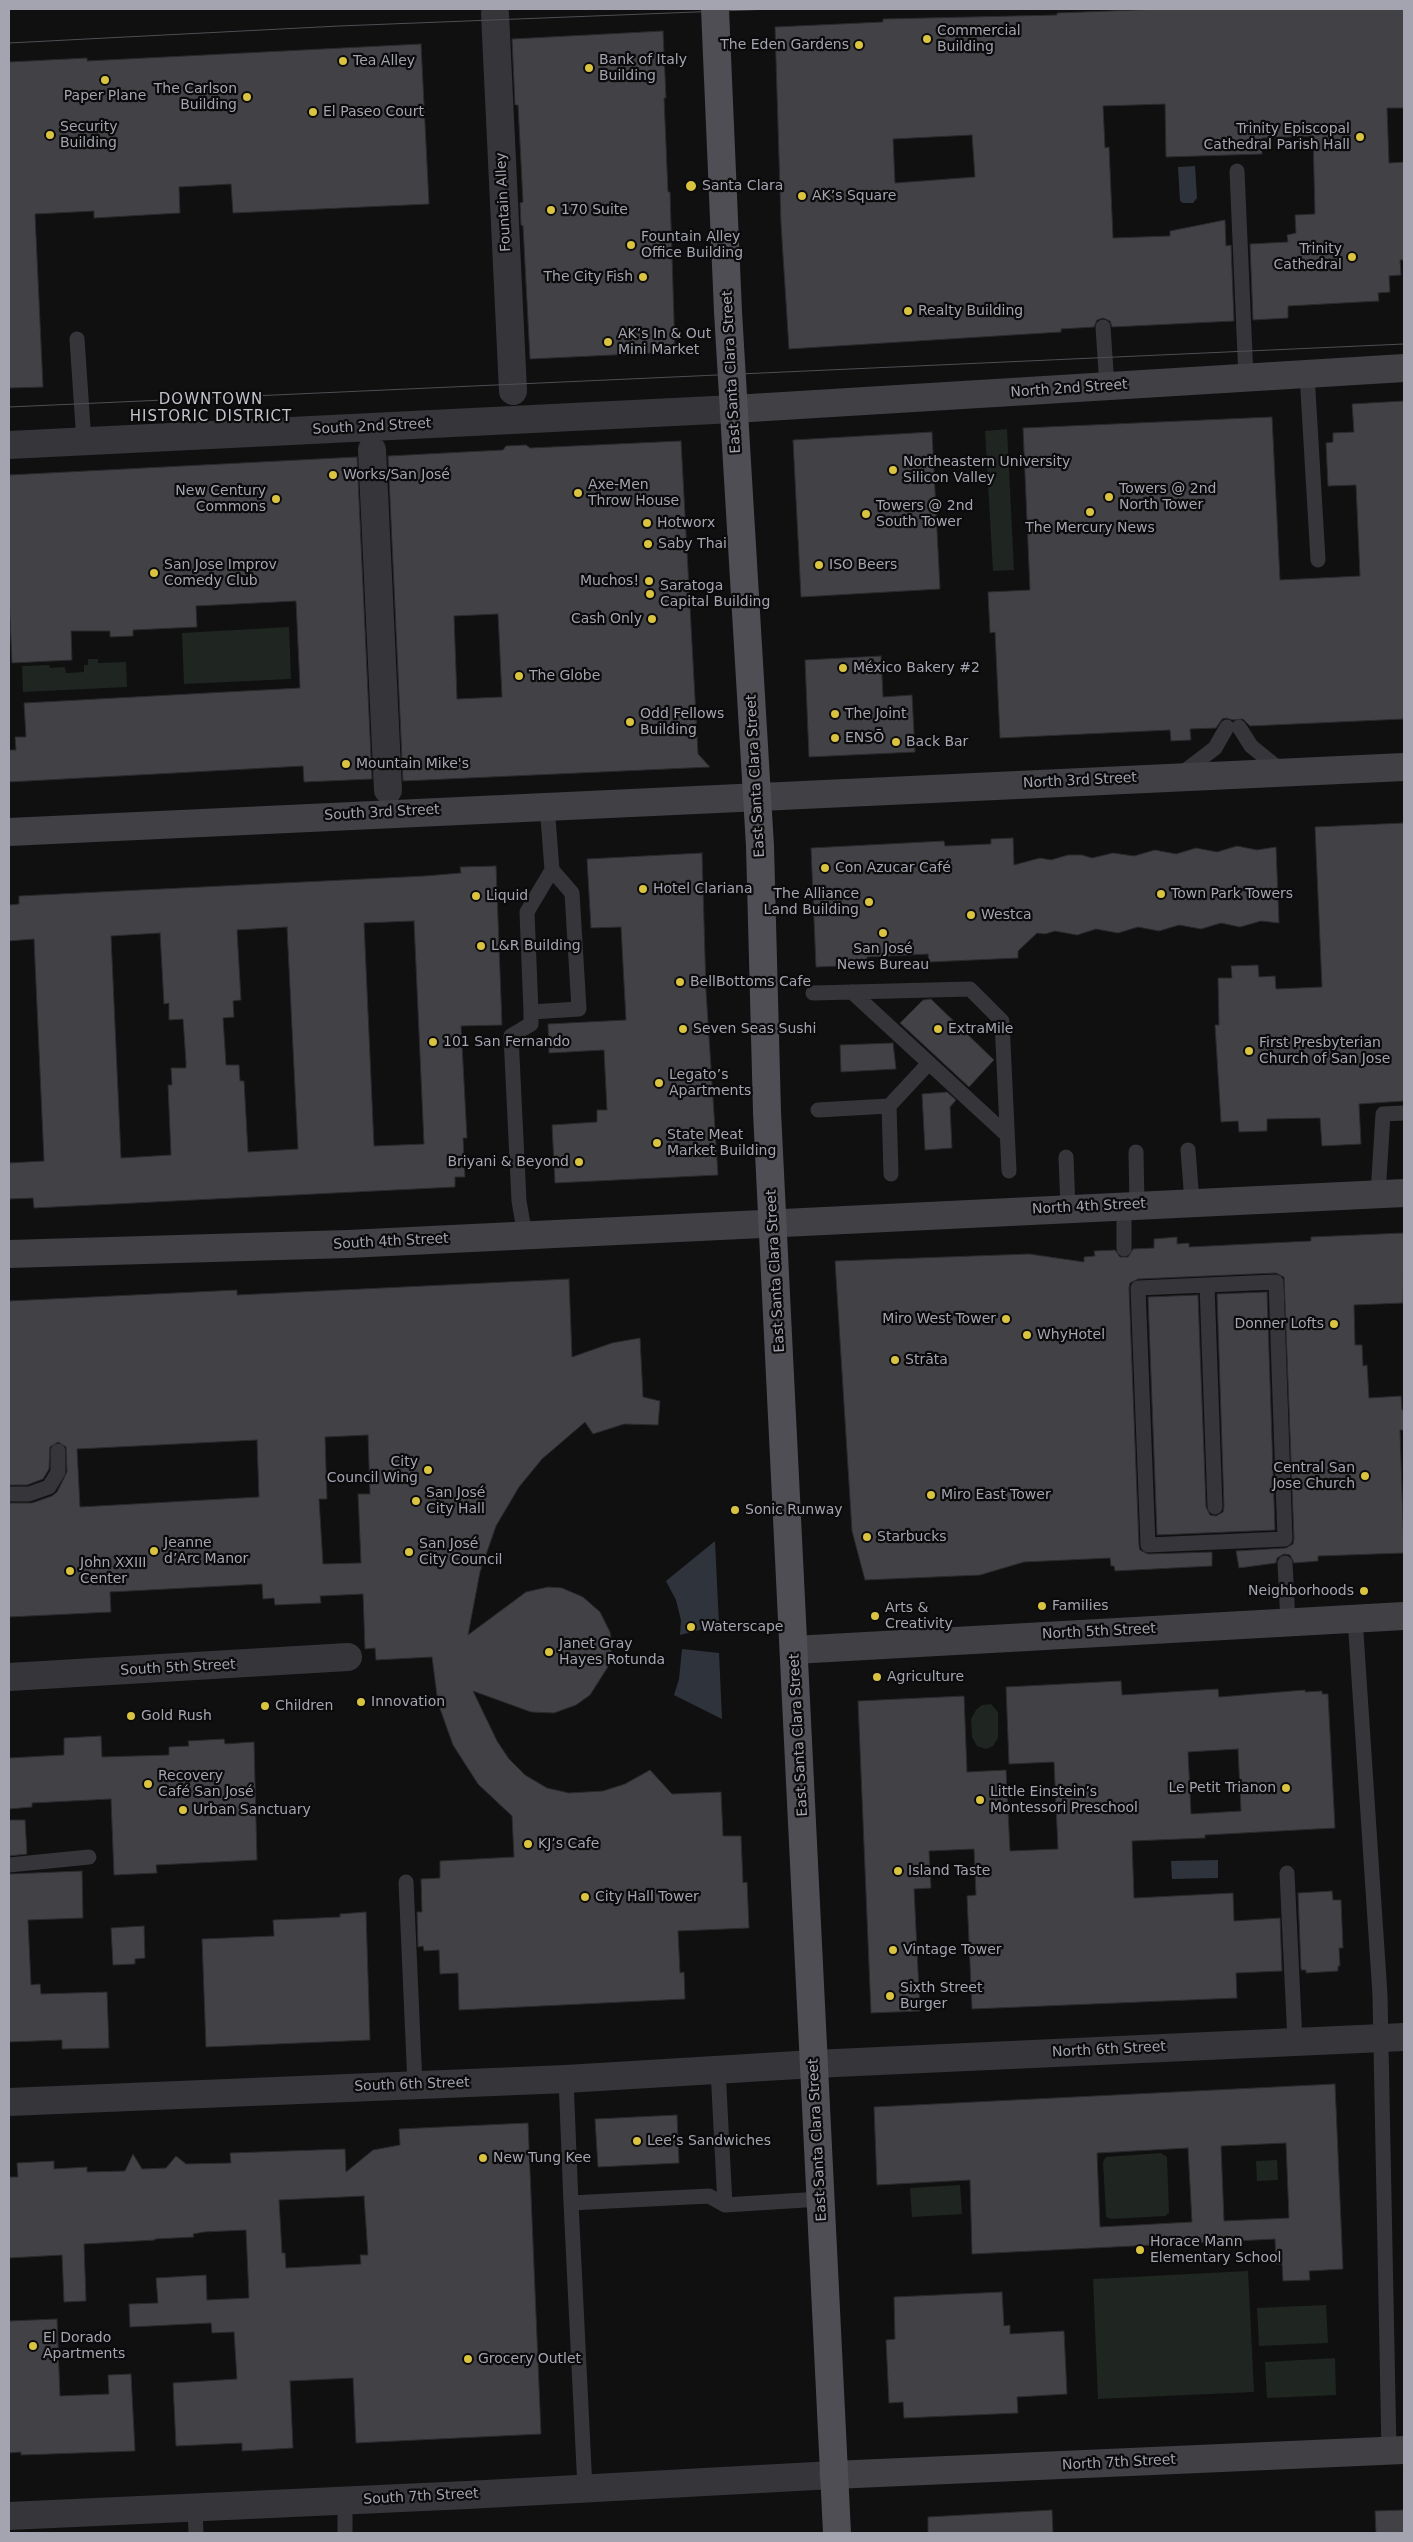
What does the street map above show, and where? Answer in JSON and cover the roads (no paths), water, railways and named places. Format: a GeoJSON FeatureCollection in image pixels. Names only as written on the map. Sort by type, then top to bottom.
{"type":"FeatureCollection","features":[{"type":"Feature","properties":{"kind":"main road","name":"East Santa Clara Street"},"geometry":{"type":"LineString","coordinates":[[715,9],[728,312],[760,846],[767,1112],[837,2533]]}},
{"type":"Feature","properties":{"kind":"street","name":"Fountain Alley"},"geometry":{"type":"LineString","coordinates":[[495,14],[513,391]]}},
{"type":"Feature","properties":{"kind":"street","name":"North 2nd Street"},"geometry":{"type":"LineString","coordinates":[[734,409],[1404,368]]}},
{"type":"Feature","properties":{"kind":"street","name":"South 2nd Street"},"geometry":{"type":"LineString","coordinates":[[9,444],[84,442],[734,409]]}},
{"type":"Feature","properties":{"kind":"street"},"geometry":{"type":"LineString","coordinates":[[372,450],[388,790]]}},
{"type":"Feature","properties":{"kind":"street","name":"North 3rd Street"},"geometry":{"type":"LineString","coordinates":[[756,797],[1404,766]]}},
{"type":"Feature","properties":{"kind":"street","name":"South 3rd Street"},"geometry":{"type":"LineString","coordinates":[[9,832],[547,805],[756,797]]}},
{"type":"Feature","properties":{"kind":"street","name":"North 4th Street"},"geometry":{"type":"LineString","coordinates":[[773,1223],[1391,1193]]}},
{"type":"Feature","properties":{"kind":"street","name":"South 4th Street"},"geometry":{"type":"LineString","coordinates":[[9,1254],[348,1244],[773,1223]]}},
{"type":"Feature","properties":{"kind":"street","name":"North 5th Street"},"geometry":{"type":"LineString","coordinates":[[794,1650],[1404,1616]]}},
{"type":"Feature","properties":{"kind":"street","name":"South 5th Street"},"geometry":{"type":"LineString","coordinates":[[9,1678],[348,1657]]}},
{"type":"Feature","properties":{"kind":"street","name":"North 6th Street"},"geometry":{"type":"LineString","coordinates":[[814,2064],[1392,2038]]}},
{"type":"Feature","properties":{"kind":"street","name":"South 6th Street"},"geometry":{"type":"LineString","coordinates":[[9,2102],[566,2079],[814,2064]]}},
{"type":"Feature","properties":{"kind":"street","name":"North 7th Street"},"geometry":{"type":"LineString","coordinates":[[833,2475],[1396,2450]]}},
{"type":"Feature","properties":{"kind":"street","name":"South 7th Street"},"geometry":{"type":"LineString","coordinates":[[9,2516],[195,2520],[345,2501],[833,2475]]}},
{"type":"Feature","properties":{"kind":"lane"},"geometry":{"type":"LineString","coordinates":[[1237,171],[1246,378]]}},
{"type":"Feature","properties":{"kind":"lane"},"geometry":{"type":"LineString","coordinates":[[1103,327],[1107,387]]}},
{"type":"Feature","properties":{"kind":"lane"},"geometry":{"type":"LineString","coordinates":[[77,339],[84,442]]}},
{"type":"Feature","properties":{"kind":"lane"},"geometry":{"type":"LineString","coordinates":[[1307,374],[1318,560]]}},
{"type":"Feature","properties":{"kind":"lane"},"geometry":{"type":"LineString","coordinates":[[1178,777],[1214,748],[1233,727],[1251,746],[1283,772]]}},
{"type":"Feature","properties":{"kind":"lane"},"geometry":{"type":"LineString","coordinates":[[525,1236],[519,1201],[511,1036],[532,1024],[527,912],[552,870],[547,805]]}},
{"type":"Feature","properties":{"kind":"lane"},"geometry":{"type":"LineString","coordinates":[[531,1012],[579,1010],[572,893],[552,870]]}},
{"type":"Feature","properties":{"kind":"lane"},"geometry":{"type":"LineString","coordinates":[[813,993],[970,989],[1002,1021],[1009,1171]]}},
{"type":"Feature","properties":{"kind":"lane"},"geometry":{"type":"LineString","coordinates":[[852,992],[1007,1135]]}},
{"type":"Feature","properties":{"kind":"lane"},"geometry":{"type":"LineString","coordinates":[[818,1110],[889,1106],[929,1063]]}},
{"type":"Feature","properties":{"kind":"lane"},"geometry":{"type":"LineString","coordinates":[[889,1106],[891,1174]]}},
{"type":"Feature","properties":{"kind":"lane"},"geometry":{"type":"LineString","coordinates":[[1391,1193],[1383,1114],[1404,1113]]}},
{"type":"Feature","properties":{"kind":"lane"},"geometry":{"type":"LineString","coordinates":[[1188,1150],[1192,1202]]}},
{"type":"Feature","properties":{"kind":"lane"},"geometry":{"type":"LineString","coordinates":[[1124,1249],[1136,1152]]}},
{"type":"Feature","properties":{"kind":"lane"},"geometry":{"type":"LineString","coordinates":[[1066,1157],[1068,1208]]}},
{"type":"Feature","properties":{"kind":"lane"},"geometry":{"type":"LineString","coordinates":[[1276,1282],[1286,1539],[1148,1545],[1138,1288],[1207,1285],[1276,1282]]}},
{"type":"Feature","properties":{"kind":"lane"},"geometry":{"type":"LineString","coordinates":[[1207,1285],[1215,1507]]}},
{"type":"Feature","properties":{"kind":"lane"},"geometry":{"type":"LineString","coordinates":[[9,1494],[29,1494],[49,1487],[58,1472],[58,1451]]}},
{"type":"Feature","properties":{"kind":"lane"},"geometry":{"type":"LineString","coordinates":[[1285,1563],[1288,1622]]}},
{"type":"Feature","properties":{"kind":"lane"},"geometry":{"type":"LineString","coordinates":[[1355,1618],[1380,1995],[1392,2038],[1396,2450]]}},
{"type":"Feature","properties":{"kind":"lane"},"geometry":{"type":"LineString","coordinates":[[9,1864],[89,1857]]}},
{"type":"Feature","properties":{"kind":"lane"},"geometry":{"type":"LineString","coordinates":[[1286,1873],[1295,2042]]}},
{"type":"Feature","properties":{"kind":"lane"},"geometry":{"type":"LineString","coordinates":[[406,1882],[414,2085]]}},
{"type":"Feature","properties":{"kind":"lane"},"geometry":{"type":"LineString","coordinates":[[718,2069],[725,2205]]}},
{"type":"Feature","properties":{"kind":"lane"},"geometry":{"type":"LineString","coordinates":[[566,2079],[585,2488]]}},
{"type":"Feature","properties":{"kind":"lane"},"geometry":{"type":"LineString","coordinates":[[571,2204],[709,2196],[725,2205],[821,2199]]}},
{"type":"Feature","properties":{"kind":"lane"},"geometry":{"type":"LineString","coordinates":[[345,2501],[345,2533]]}},
{"type":"Feature","properties":{"kind":"tram line"},"geometry":{"type":"LineString","coordinates":[[9,43],[339,26],[772,9]]}},
{"type":"Feature","properties":{"kind":"tram line"},"geometry":{"type":"LineString","coordinates":[[9,407],[1404,344]]}},
{"type":"Feature","properties":{"kind":"place","name":"Commercial Building"},"geometry":{"type":"Point","coordinates":[927,39]}},
{"type":"Feature","properties":{"kind":"place","name":"The Eden Gardens"},"geometry":{"type":"Point","coordinates":[859,45]}},
{"type":"Feature","properties":{"kind":"place","name":"Tea Alley"},"geometry":{"type":"Point","coordinates":[343,61]}},
{"type":"Feature","properties":{"kind":"place","name":"Bank of Italy Building"},"geometry":{"type":"Point","coordinates":[589,68]}},
{"type":"Feature","properties":{"kind":"place","name":"Paper Plane"},"geometry":{"type":"Point","coordinates":[105,80]}},
{"type":"Feature","properties":{"kind":"place","name":"The Carlson Building"},"geometry":{"type":"Point","coordinates":[247,97]}},
{"type":"Feature","properties":{"kind":"place","name":"El Paseo Court"},"geometry":{"type":"Point","coordinates":[313,112]}},
{"type":"Feature","properties":{"kind":"place","name":"Security Building"},"geometry":{"type":"Point","coordinates":[50,135]}},
{"type":"Feature","properties":{"kind":"place","name":"Trinity Episcopal Cathedral Parish Hall"},"geometry":{"type":"Point","coordinates":[1360,137]}},
{"type":"Feature","properties":{"kind":"place","name":"Santa Clara"},"geometry":{"type":"Point","coordinates":[691,186]}},
{"type":"Feature","properties":{"kind":"place","name":"AK’s Square"},"geometry":{"type":"Point","coordinates":[802,196]}},
{"type":"Feature","properties":{"kind":"place","name":"170 Suite"},"geometry":{"type":"Point","coordinates":[551,210]}},
{"type":"Feature","properties":{"kind":"place","name":"Fountain Alley Office Building"},"geometry":{"type":"Point","coordinates":[631,245]}},
{"type":"Feature","properties":{"kind":"place","name":"Trinity Cathedral"},"geometry":{"type":"Point","coordinates":[1352,257]}},
{"type":"Feature","properties":{"kind":"place","name":"The City Fish"},"geometry":{"type":"Point","coordinates":[643,277]}},
{"type":"Feature","properties":{"kind":"place","name":"Realty Building"},"geometry":{"type":"Point","coordinates":[908,311]}},
{"type":"Feature","properties":{"kind":"place","name":"AK’s In & Out Mini Market"},"geometry":{"type":"Point","coordinates":[608,342]}},
{"type":"Feature","properties":{"kind":"place","name":"Northeastern University Silicon Valley"},"geometry":{"type":"Point","coordinates":[893,470]}},
{"type":"Feature","properties":{"kind":"place","name":"Works/San José"},"geometry":{"type":"Point","coordinates":[333,475]}},
{"type":"Feature","properties":{"kind":"place","name":"Axe-Men Throw House"},"geometry":{"type":"Point","coordinates":[578,493]}},
{"type":"Feature","properties":{"kind":"place","name":"Towers @ 2nd North Tower"},"geometry":{"type":"Point","coordinates":[1109,497]}},
{"type":"Feature","properties":{"kind":"place","name":"New Century Commons"},"geometry":{"type":"Point","coordinates":[276,499]}},
{"type":"Feature","properties":{"kind":"place","name":"The Mercury News"},"geometry":{"type":"Point","coordinates":[1090,512]}},
{"type":"Feature","properties":{"kind":"place","name":"Towers @ 2nd South Tower"},"geometry":{"type":"Point","coordinates":[866,514]}},
{"type":"Feature","properties":{"kind":"place","name":"Hotworx"},"geometry":{"type":"Point","coordinates":[647,523]}},
{"type":"Feature","properties":{"kind":"place","name":"Saby Thai"},"geometry":{"type":"Point","coordinates":[648,544]}},
{"type":"Feature","properties":{"kind":"place","name":"ISO Beers"},"geometry":{"type":"Point","coordinates":[819,565]}},
{"type":"Feature","properties":{"kind":"place","name":"San Jose Improv Comedy Club"},"geometry":{"type":"Point","coordinates":[154,573]}},
{"type":"Feature","properties":{"kind":"place","name":"Muchos!"},"geometry":{"type":"Point","coordinates":[649,581]}},
{"type":"Feature","properties":{"kind":"place","name":"Saratoga Capital Building"},"geometry":{"type":"Point","coordinates":[650,594]}},
{"type":"Feature","properties":{"kind":"place","name":"Cash Only"},"geometry":{"type":"Point","coordinates":[652,619]}},
{"type":"Feature","properties":{"kind":"place","name":"México Bakery #2"},"geometry":{"type":"Point","coordinates":[843,668]}},
{"type":"Feature","properties":{"kind":"place","name":"The Globe"},"geometry":{"type":"Point","coordinates":[519,676]}},
{"type":"Feature","properties":{"kind":"place","name":"The Joint"},"geometry":{"type":"Point","coordinates":[835,714]}},
{"type":"Feature","properties":{"kind":"place","name":"Odd Fellows Building"},"geometry":{"type":"Point","coordinates":[630,722]}},
{"type":"Feature","properties":{"kind":"place","name":"ENSŌ"},"geometry":{"type":"Point","coordinates":[835,738]}},
{"type":"Feature","properties":{"kind":"place","name":"Back Bar"},"geometry":{"type":"Point","coordinates":[896,742]}},
{"type":"Feature","properties":{"kind":"place","name":"Mountain Mike's"},"geometry":{"type":"Point","coordinates":[346,764]}},
{"type":"Feature","properties":{"kind":"place","name":"Con Azucar Café"},"geometry":{"type":"Point","coordinates":[825,868]}},
{"type":"Feature","properties":{"kind":"place","name":"Hotel Clariana"},"geometry":{"type":"Point","coordinates":[643,889]}},
{"type":"Feature","properties":{"kind":"place","name":"Town Park Towers"},"geometry":{"type":"Point","coordinates":[1161,894]}},
{"type":"Feature","properties":{"kind":"place","name":"Liquid"},"geometry":{"type":"Point","coordinates":[476,896]}},
{"type":"Feature","properties":{"kind":"place","name":"The Alliance Land Building"},"geometry":{"type":"Point","coordinates":[869,902]}},
{"type":"Feature","properties":{"kind":"place","name":"Westca"},"geometry":{"type":"Point","coordinates":[971,915]}},
{"type":"Feature","properties":{"kind":"place","name":"San José News Bureau"},"geometry":{"type":"Point","coordinates":[883,933]}},
{"type":"Feature","properties":{"kind":"place","name":"L&R Building"},"geometry":{"type":"Point","coordinates":[481,946]}},
{"type":"Feature","properties":{"kind":"place","name":"BellBottoms Cafe"},"geometry":{"type":"Point","coordinates":[680,982]}},
{"type":"Feature","properties":{"kind":"place","name":"Seven Seas Sushi"},"geometry":{"type":"Point","coordinates":[683,1029]}},
{"type":"Feature","properties":{"kind":"place","name":"ExtraMile"},"geometry":{"type":"Point","coordinates":[938,1029]}},
{"type":"Feature","properties":{"kind":"place","name":"101 San Fernando"},"geometry":{"type":"Point","coordinates":[433,1042]}},
{"type":"Feature","properties":{"kind":"place","name":"First Presbyterian Church of San Jose"},"geometry":{"type":"Point","coordinates":[1249,1051]}},
{"type":"Feature","properties":{"kind":"place","name":"Legato’s Apartments"},"geometry":{"type":"Point","coordinates":[659,1083]}},
{"type":"Feature","properties":{"kind":"place","name":"State Meat Market Building"},"geometry":{"type":"Point","coordinates":[657,1143]}},
{"type":"Feature","properties":{"kind":"place","name":"Briyani & Beyond"},"geometry":{"type":"Point","coordinates":[579,1162]}},
{"type":"Feature","properties":{"kind":"place","name":"Miro West Tower"},"geometry":{"type":"Point","coordinates":[1006,1319]}},
{"type":"Feature","properties":{"kind":"place","name":"Donner Lofts"},"geometry":{"type":"Point","coordinates":[1334,1324]}},
{"type":"Feature","properties":{"kind":"place","name":"WhyHotel"},"geometry":{"type":"Point","coordinates":[1027,1335]}},
{"type":"Feature","properties":{"kind":"place","name":"Strāta"},"geometry":{"type":"Point","coordinates":[895,1360]}},
{"type":"Feature","properties":{"kind":"place","name":"City Council Wing"},"geometry":{"type":"Point","coordinates":[428,1470]}},
{"type":"Feature","properties":{"kind":"place","name":"Central San Jose Church"},"geometry":{"type":"Point","coordinates":[1365,1476]}},
{"type":"Feature","properties":{"kind":"place","name":"Miro East Tower"},"geometry":{"type":"Point","coordinates":[931,1495]}},
{"type":"Feature","properties":{"kind":"place","name":"San José City Hall"},"geometry":{"type":"Point","coordinates":[416,1501]}},
{"type":"Feature","properties":{"kind":"place","name":"Sonic Runway"},"geometry":{"type":"Point","coordinates":[735,1510]}},
{"type":"Feature","properties":{"kind":"place","name":"Starbucks"},"geometry":{"type":"Point","coordinates":[867,1537]}},
{"type":"Feature","properties":{"kind":"place","name":"Jeanne d’Arc Manor"},"geometry":{"type":"Point","coordinates":[154,1551]}},
{"type":"Feature","properties":{"kind":"place","name":"San José City Council"},"geometry":{"type":"Point","coordinates":[409,1552]}},
{"type":"Feature","properties":{"kind":"place","name":"John XXIII Center"},"geometry":{"type":"Point","coordinates":[70,1571]}},
{"type":"Feature","properties":{"kind":"place","name":"Neighborhoods"},"geometry":{"type":"Point","coordinates":[1364,1591]}},
{"type":"Feature","properties":{"kind":"place","name":"Families"},"geometry":{"type":"Point","coordinates":[1042,1606]}},
{"type":"Feature","properties":{"kind":"place","name":"Arts & Creativity"},"geometry":{"type":"Point","coordinates":[875,1616]}},
{"type":"Feature","properties":{"kind":"place","name":"Waterscape"},"geometry":{"type":"Point","coordinates":[691,1627]}},
{"type":"Feature","properties":{"kind":"place","name":"Janet Gray Hayes Rotunda"},"geometry":{"type":"Point","coordinates":[549,1652]}},
{"type":"Feature","properties":{"kind":"place","name":"Agriculture"},"geometry":{"type":"Point","coordinates":[877,1677]}},
{"type":"Feature","properties":{"kind":"place","name":"Innovation"},"geometry":{"type":"Point","coordinates":[361,1702]}},
{"type":"Feature","properties":{"kind":"place","name":"Children"},"geometry":{"type":"Point","coordinates":[265,1706]}},
{"type":"Feature","properties":{"kind":"place","name":"Gold Rush"},"geometry":{"type":"Point","coordinates":[131,1716]}},
{"type":"Feature","properties":{"kind":"place","name":"Recovery Café San José"},"geometry":{"type":"Point","coordinates":[148,1784]}},
{"type":"Feature","properties":{"kind":"place","name":"Le Petit Trianon"},"geometry":{"type":"Point","coordinates":[1286,1788]}},
{"type":"Feature","properties":{"kind":"place","name":"Little Einstein’s Montessori Preschool"},"geometry":{"type":"Point","coordinates":[980,1800]}},
{"type":"Feature","properties":{"kind":"place","name":"Urban Sanctuary"},"geometry":{"type":"Point","coordinates":[183,1810]}},
{"type":"Feature","properties":{"kind":"place","name":"KJ’s Cafe"},"geometry":{"type":"Point","coordinates":[528,1844]}},
{"type":"Feature","properties":{"kind":"place","name":"Island Taste"},"geometry":{"type":"Point","coordinates":[898,1871]}},
{"type":"Feature","properties":{"kind":"place","name":"City Hall Tower"},"geometry":{"type":"Point","coordinates":[585,1897]}},
{"type":"Feature","properties":{"kind":"place","name":"Vintage Tower"},"geometry":{"type":"Point","coordinates":[893,1950]}},
{"type":"Feature","properties":{"kind":"place","name":"Sixth Street Burger"},"geometry":{"type":"Point","coordinates":[890,1996]}},
{"type":"Feature","properties":{"kind":"place","name":"Lee’s Sandwiches"},"geometry":{"type":"Point","coordinates":[637,2141]}},
{"type":"Feature","properties":{"kind":"place","name":"New Tung Kee"},"geometry":{"type":"Point","coordinates":[483,2158]}},
{"type":"Feature","properties":{"kind":"place","name":"Horace Mann Elementary School"},"geometry":{"type":"Point","coordinates":[1140,2250]}},
{"type":"Feature","properties":{"kind":"place","name":"El Dorado Apartments"},"geometry":{"type":"Point","coordinates":[33,2346]}},
{"type":"Feature","properties":{"kind":"place","name":"Grocery Outlet"},"geometry":{"type":"Point","coordinates":[468,2359]}},
{"type":"Feature","properties":{"kind":"district","name":"DOWNTOWN HISTORIC DISTRICT"},"geometry":{"type":"Point","coordinates":[211,408]}}]}
